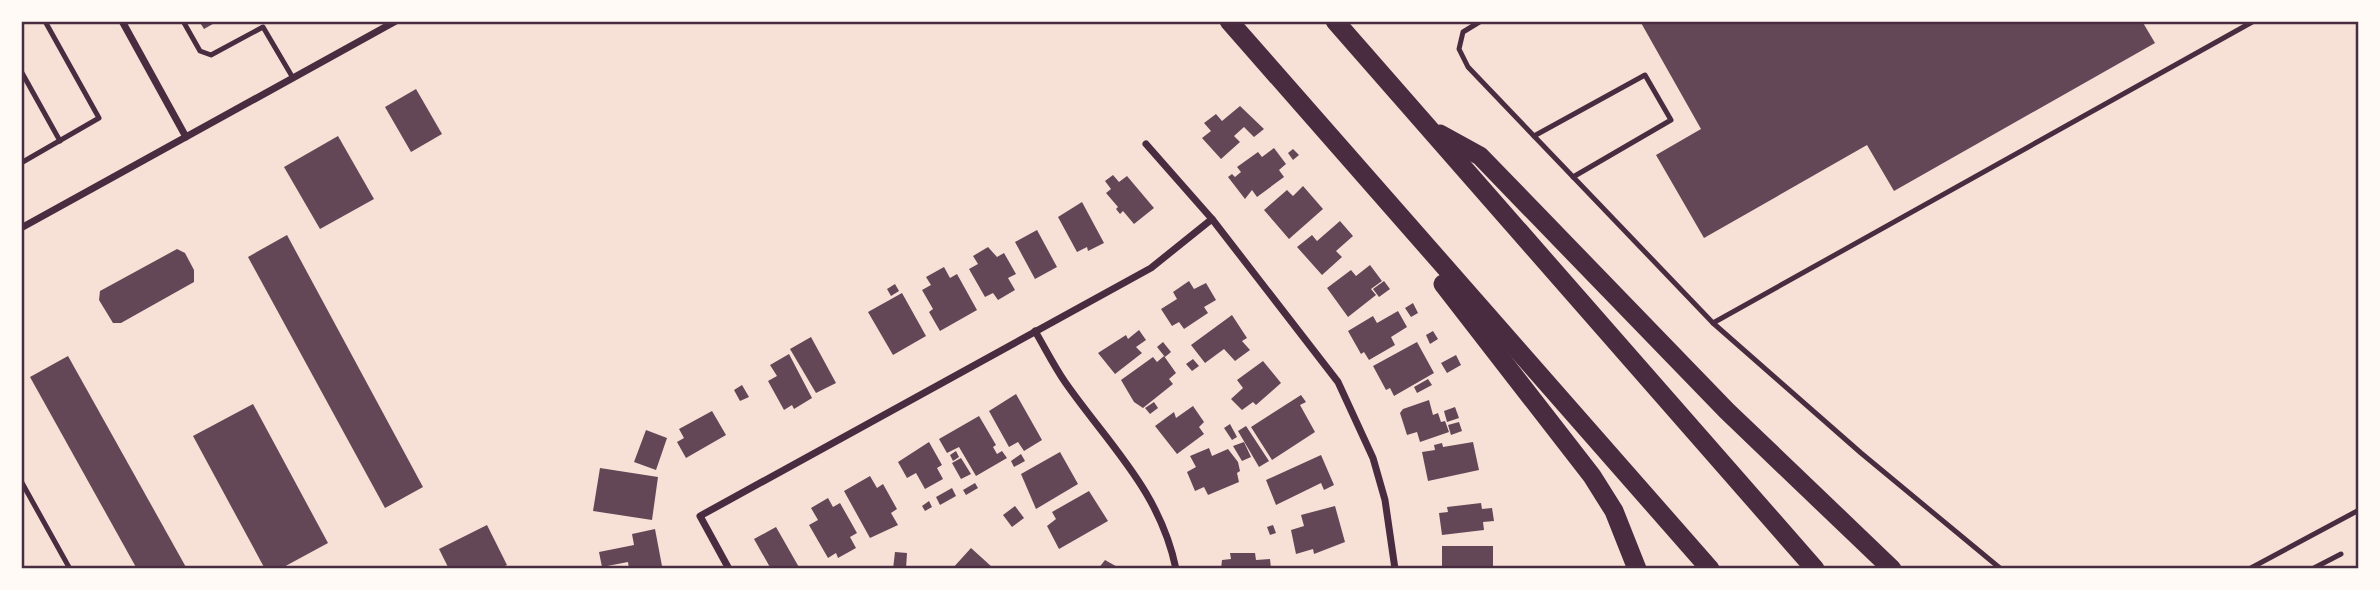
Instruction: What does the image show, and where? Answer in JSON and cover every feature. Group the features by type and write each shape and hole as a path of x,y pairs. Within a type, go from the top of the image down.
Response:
{"highway":[{"path":"1229,21 1710,569"},
{"path":"1335,21 1815,569"},
{"path":"1427,127 1480,156 1727,411 1892,569"},
{"path":"1325,131 1592,475 1614,511 1637,569"}],"street":[{"path":"122,21 186,137"},
{"path":"21,228 396,21"},
{"path":"1146,144 1212,219 1325,361 1357,417 1385,500 1395,569"},
{"path":"729,569 700,516 1166,258 1212,219"},
{"path":"1035,331 1064,381 1146,488 1161,515 1176,569"}],"lane":[{"path":"21,163 99,118 46,23 50,21"},
{"path":"183,21 200,51 211,55 262,24 293,78"},
{"path":"1481,21 1463,32 1459,49 1468,67 1713,323 1861,453 2001,569"},
{"path":"1713,323 2252,21"},
{"path":"21,71 60,141"},
{"path":"1534,136 1645,75 1671,120 1573,177"},
{"path":"21,481 70,569"},
{"path":"2249,569 2359,510"},
{"path":"2312,569 2341,554"}],"building":[{"path":"199,21 218,21 204,29"},
{"path":"1640,21 2142,21 2155,43 1894,191 1867,145 1704,238 1656,155 1701,129"},
{"path":"416,89 442,134 411,152 385,107"},
{"path":"1240,106 1264,129 1254,137 1244,127 1234,136 1240,142 1221,159 1202,138 1211,131 1204,123 1216,114 1222,121"},
{"path":"338,136 374,199 320,229 284,167"},
{"path":"1274,148 1286,164 1279,170 1284,177 1257,197 1252,190 1245,199 1228,177 1232,174 1235,177 1241,172 1237,167 1258,152 1262,157"},
{"path":"1293,149 1299,155 1293,160 1288,153"},
{"path":"1113,175 1119,182 1127,176 1154,208 1134,224 1123,211 1120,214 1116,209 1118,207 1106,193 1111,189 1105,181"},
{"path":"1303,186 1323,209 1289,239 1264,210 1287,190 1293,196"},
{"path":"1082,202 1104,243 1088,251 1087,247 1077,252 1058,217"},
{"path":"1340,221 1353,236 1336,251 1342,257 1322,275 1297,247 1312,235 1317,241"},
{"path":"1037,230 1057,267 1035,279 1015,242"},
{"path":"287,235 423,487 385,508 248,257"},
{"path":"988,247 997,257 1004,253 1016,274 1008,278 1015,290 998,300 993,293 985,297 969,269 978,264 973,256"},
{"path":"177,249 185,253 194,270 194,282 121,323 113,323 99,300 100,291"},
{"path":"1370,265 1382,281 1371,289 1376,295 1348,317 1327,288 1351,270 1356,276"},
{"path":"944,267 950,278 957,274 977,310 940,331 929,312 933,309 922,290 931,285 926,277"},
{"path":"1189,281 1194,289 1206,283 1216,300 1204,307 1208,313 1184,329 1179,322 1172,326 1161,309 1177,299 1173,292"},
{"path":"1384,281 1390,289 1379,297 1373,289"},
{"path":"895,284 899,291 891,296 887,289"},
{"path":"902,293 926,336 893,355 868,312"},
{"path":"1413,303 1418,313 1411,317 1405,308"},
{"path":"1398,311 1407,327 1391,337 1395,345 1369,360 1364,352 1361,354 1348,331 1373,316 1377,323"},
{"path":"1232,315 1247,338 1242,341 1250,350 1235,361 1224,349 1205,363 1191,345"},
{"path":"1139,330 1146,340 1136,347 1142,353 1115,374 1098,353 1126,335 1128,339"},
{"path":"1433,331 1438,339 1430,344 1426,335"},
{"path":"811,337 836,383 816,393 790,349"},
{"path":"1163,342 1171,352 1165,357 1157,347"},
{"path":"1417,342 1434,373 1394,396 1390,388 1386,390 1373,366"},
{"path":"789,354 812,398 794,409 792,405 784,410 768,381 777,376 770,365"},
{"path":"1456,355 1461,365 1447,373 1441,363"},
{"path":"68,356 187,569 137,569 30,377"},
{"path":"1164,356 1176,373 1169,379 1173,384 1143,408 1134,402 1121,380 1153,357 1157,362"},
{"path":"1193,359 1199,366 1192,371 1186,364"},
{"path":"1263,361 1281,383 1256,405 1253,402 1242,410 1231,399 1243,388 1237,380"},
{"path":"1428,379 1432,385 1417,393 1414,387"},
{"path":"742,385 749,397 740,401 734,390"},
{"path":"1016,394 1042,440 1024,451 1018,442 1009,447 989,411"},
{"path":"1301,395 1306,402 1300,405 1315,432 1272,460 1251,427"},
{"path":"1429,400 1433,415 1438,413 1449,432 1420,442 1417,432 1407,435 1400,413 1403,409"},
{"path":"1154,402 1158,408 1150,414 1145,408"},
{"path":"253,404 328,543 280,569 265,569 193,436"},
{"path":"1193,406 1204,422 1199,427 1204,434 1177,454 1155,426 1174,412 1176,418"},
{"path":"1455,407 1459,418 1447,422 1444,411"},
{"path":"712,411 726,435 686,458 677,442 684,438 679,429"},
{"path":"979,416 996,445 993,447 997,454 1002,451 1007,458 976,476 959,447 947,453 939,439"},
{"path":"1459,422 1462,431 1451,435 1448,425"},
{"path":"1230,424 1237,437 1232,440 1224,428"},
{"path":"1246,426 1269,461 1259,467 1238,431"},
{"path":"646,430 667,438 656,470 634,462"},
{"path":"929,442 942,465 937,468 943,479 925,489 916,473 907,478 898,462"},
{"path":"1244,442 1251,457 1242,461 1233,446"},
{"path":"1473,442 1479,470 1428,481 1422,452 1435,450 1434,445 1442,443 1443,447"},
{"path":"1209,448 1212,456 1228,449 1238,462 1240,471 1237,473 1239,482 1208,495 1204,487 1195,491 1187,472 1196,467 1190,456"},
{"path":"956,451 959,457 953,461 950,455"},
{"path":"1060,452 1078,484 1036,509 1021,474"},
{"path":"1021,454 1025,461 1014,467 1011,461"},
{"path":"1321,455 1334,485 1324,490 1321,483 1276,505 1266,480"},
{"path":"961,458 971,474 961,479 952,463"},
{"path":"600,468 658,477 652,520 593,511"},
{"path":"870,476 877,488 883,484 897,509 891,513 898,525 870,538 844,491"},
{"path":"975,483 978,488 966,495 963,490"},
{"path":"952,488 956,496 940,505 936,497"},
{"path":"1089,491 1108,521 1059,549 1047,526 1056,519 1052,512"},
{"path":"828,498 833,507 840,503 857,533 850,537 856,548 838,558 836,553 828,558 809,525 818,520 811,508"},
{"path":"929,501 932,507 925,511 922,506"},
{"path":"1481,503 1482,509 1492,508 1494,521 1483,522 1484,530 1442,535 1439,513 1448,512 1447,507"},
{"path":"1015,506 1024,518 1012,527 1003,515"},
{"path":"1335,506 1345,542 1314,554 1313,549 1296,554 1291,530 1304,526 1301,515"},
{"path":"487,525 507,565 499,569 449,569 439,549"},
{"path":"1273,525 1276,533 1270,535 1267,527"},
{"path":"776,527 800,569 771,569 754,539"},
{"path":"655,529 662,566 629,569 628,562 602,567 599,552 634,545 632,534"},
{"path":"1442,546 1493,546 1493,569 1442,569"},
{"path":"971,548 992,567 952,569"},
{"path":"895,552 907,553 906,569 893,569"},
{"path":"1230,553 1255,553 1256,560 1270,559 1271,569 1221,569 1222,560 1231,559"},
{"path":"1105,560 1121,569 1098,569"}]}
